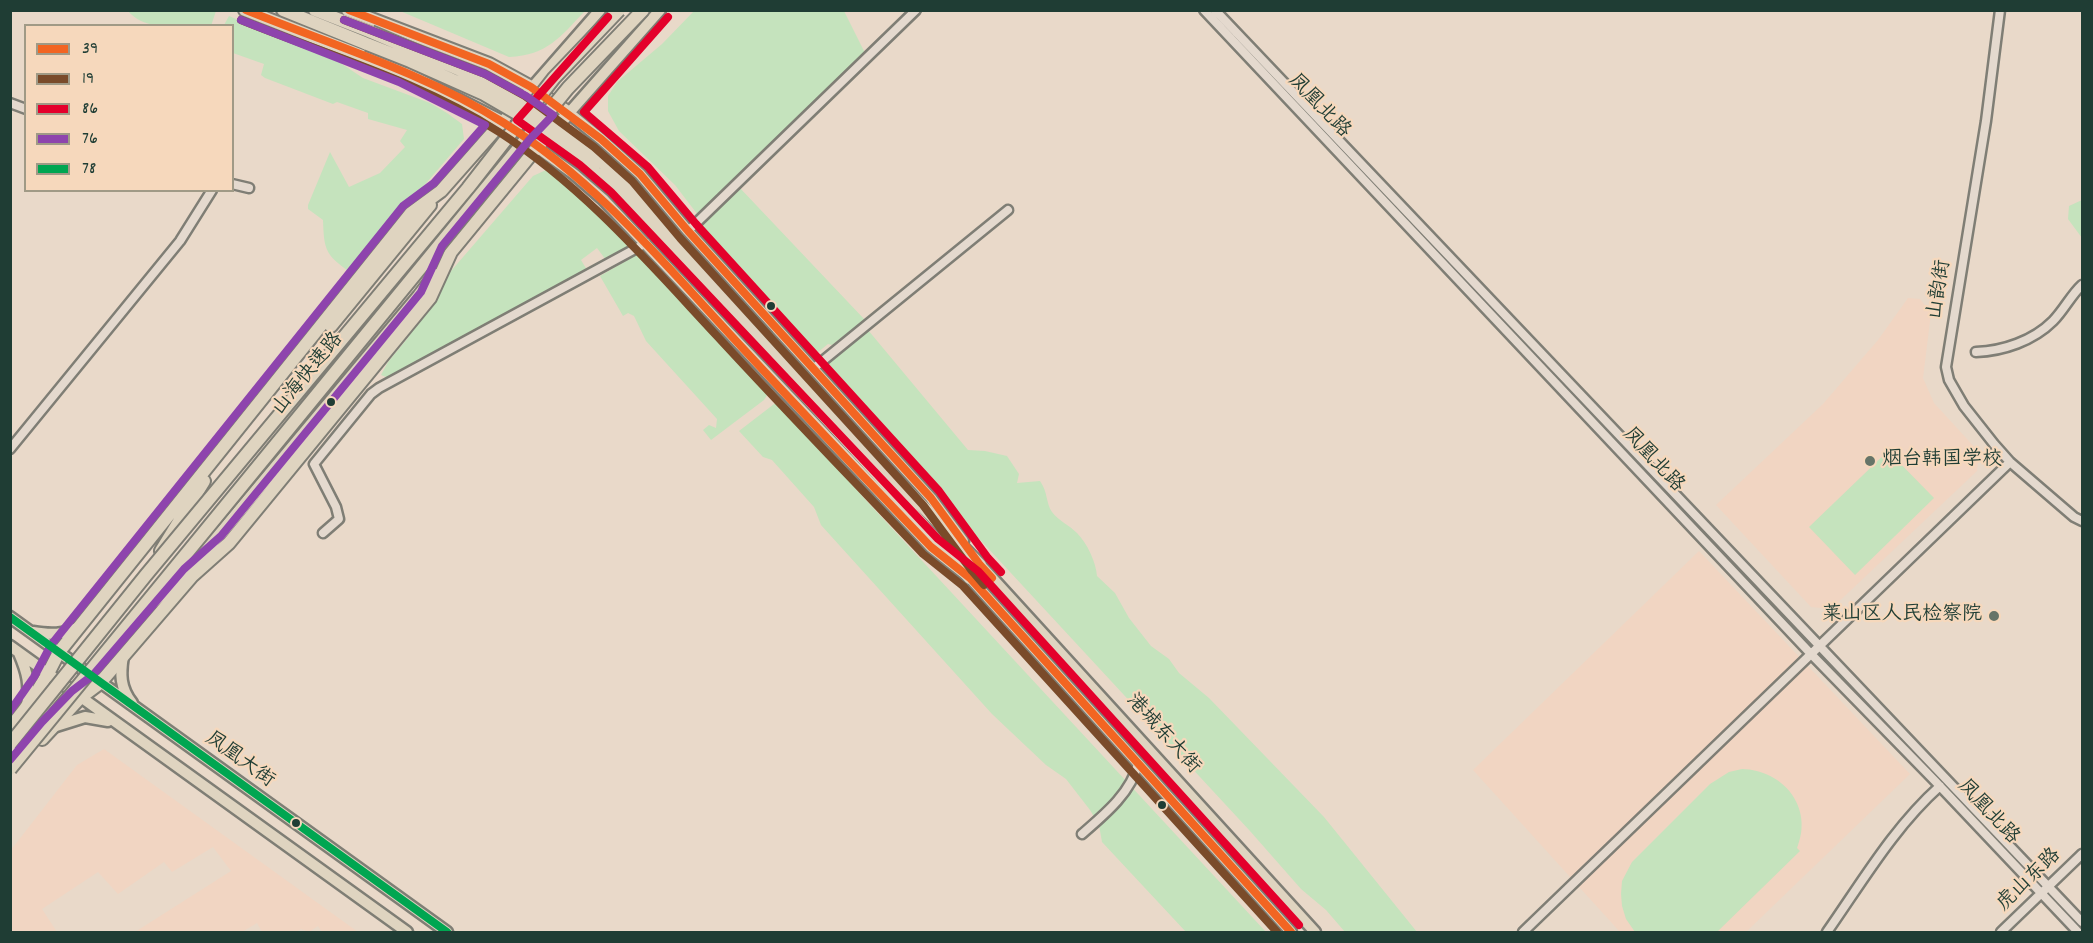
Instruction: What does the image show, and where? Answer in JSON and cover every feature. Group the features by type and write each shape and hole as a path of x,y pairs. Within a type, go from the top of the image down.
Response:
{"highway":[{"name":"港城东大街","path":"245,10 403,72 502,122"},
{"name":"港城东大街","path":"283,10 458,69 511,97 570,136 603,163 763,341 970,578"},
{"name":"港城东大街","path":"315,10 369,38"},
{"name":"港城东大街","path":"348,10 489,64 531,87 569,113"},
{"name":"山海快速路","path":"10,744 468,188 554,78 619,10"},
{"name":"山海快速路","path":"10,769 133,622 568,88 643,10"},
{"path":"133,622 221,533 419,296 451,252 538,146 569,113"},
{"path":"147,575 208,476 441,191 502,122"},
{"path":"10,728 27,708 59,652 411,213 441,191"},
{"path":"10,777 80,698 100,683 192,576 229,543 430,298 451,252"},
{"name":"港城东大街","path":"763,341 980,564"}],"main road":[{"path":"502,122 600,10"},
{"path":"569,113 660,10"},
{"name":"港城东大街","path":"569,113 640,174 688,231 931,498 980,564 1315,933"},
{"name":"港城东大街","path":"502,122 538,146 603,199 646,243 931,547 970,578 1291,933"},
{"name":"凤凰大街","path":"10,617 447,933"},
{"path":"30,631 58,635 81,625"},
{"path":"15,649 27,674 29,686 27,708"},
{"name":"凤凰大街","path":"15,649 407,933"},
{"path":"123,655 121,682 126,696 138,710"},
{"path":"51,729 85,717 100,718 118,724"}],"street":[{"path":"688,231 916,10"},
{"name":"凤凰北路","path":"1204,10 1811,654 1940,786 2078,933"},
{"name":"凤凰北路","path":"1215,10 2082,922"},
{"name":"山韵街","path":"2000,10 1986,120 1946,367 1948,380 1964,406 2010,462 2074,517 2082,521"},
{"path":"234,184 249,188"},
{"path":"10,449 180,241 211,192"},
{"path":"814,368 1008,210"},
{"path":"323,533 339,519 336,507 314,464 371,394 646,243"},
{"path":"1976,352 1998,351 2037,334 2053,321 2082,285"},
{"path":"1523,933 2010,462"},
{"path":"1082,834 1102,817 1134,780 1138,764"},
{"path":"1827,933 1894,836 1928,796 1940,786"},
{"name":"虎山东路","path":"2001,933 2082,854"}],"shaded area":[{"name":"烟台韩国学校","path":"1908,298 1920,299 1931,313 1923,378 1934,403 1979,452 1977,471 1831,609 1811,607 1716,505 1823,404 1878,340"},
{"path":"1699,551 1910,774 1746,932 1620,932 1473,770"},
{"path":"104,749 358,932 322,932 318,926 309,932 301,929 296,932 262,932 257,923 242,932 135,932 231,871 213,847 172,872 164,862 118,894 98,872 42,909 57,932 11,932 11,850 77,765"}],"green space":[{"path":"128,11 216,11 212,24 150,24 136,18"},
{"path":"400,11 585,11 560,36 544,48 534,53 509,57"},
{"path":"694,11 844,11 865,53 698,215 675,185 619,131 608,111 608,96 617,82 662,44"},
{"path":"229,16 339,62 363,78 430,103 462,124 464,139 350,272 331,256 325,245 323,220 308,209 308,205 330,152 349,187 380,173 405,147 400,141 407,130 368,119 368,113 337,102 333,104 265,78 261,75 264,64 234,53 234,24 225,24"},
{"path":"546,170 564,179 631,245 606,260 597,248 581,260 587,270 389,378 381,375 451,271 533,176"},
{"path":"739,187 865,320 812,357 786,322 759,295 746,286 696,229 724,197"},
{"path":"2082,200 2082,238 2068,219 2069,206"},
{"path":"641,252 768,388 769,392 764,400 711,440 703,430 709,425 716,428 717,419 646,341 634,316 628,313 623,316 600,276"},
{"path":"868,330 968,450 1007,456 1019,474 1017,483 1040,481 1052,512 1081,537 1093,559 1097,576 1115,593 1129,618 1151,646 1169,659 1179,673 1209,698 1324,817 1417,932 1345,932 1326,910 1301,889 821,368"},
{"path":"778,401 863,497 1266,932 1186,932 1102,842 1099,825 1066,779 1046,765 992,714 821,525 814,507 772,460 763,457 739,431"},
{"path":"1888,451 1934,498 1855,575 1809,527"},
{"path":"1742,769 1770,776 1791,794 1798,805 1801,819 1801,833 1797,848 1800,851 1717,932 1635,932 1626,919 1621,894 1622,881 1632,862 1710,784 1729,772"}],"transit line":[{"name":"39","path":"246,10 378,61 474,105 535,144 594,192 648,246 931,547 970,578 1291,932"},
{"name":"39","path":"349,10 489,64 531,87 601,139 640,174 688,231 931,498 992,578"},
{"name":"86","path":"608,17 517,120 580,165 611,192 938,539 978,571 1299,925"},
{"name":"86","path":"668,17 584,112 648,167 696,224 939,491 988,558 1001,572"},
{"name":"19","path":"241,20 405,83 469,114 530,154 587,201 641,254 923,554 963,586 1277,932"},
{"name":"76","path":"10,711 34,677 51,645 403,206 434,183 485,125 399,82 241,20"},
{"name":"19","path":"344,20 485,74 525,96 594,147 632,181 680,238 923,505 984,585"},
{"name":"76","path":"10,760 72,691 93,675 184,569 221,536 421,292 442,246 530,139 553,115 526,96 485,74 344,20"},
{"name":"78","path":"10,617 447,932"}],"place":[{"name":"烟台韩国学校","path":"1870,461"},
{"name":"莱山区人民检察院","path":"1994,616"}]}
